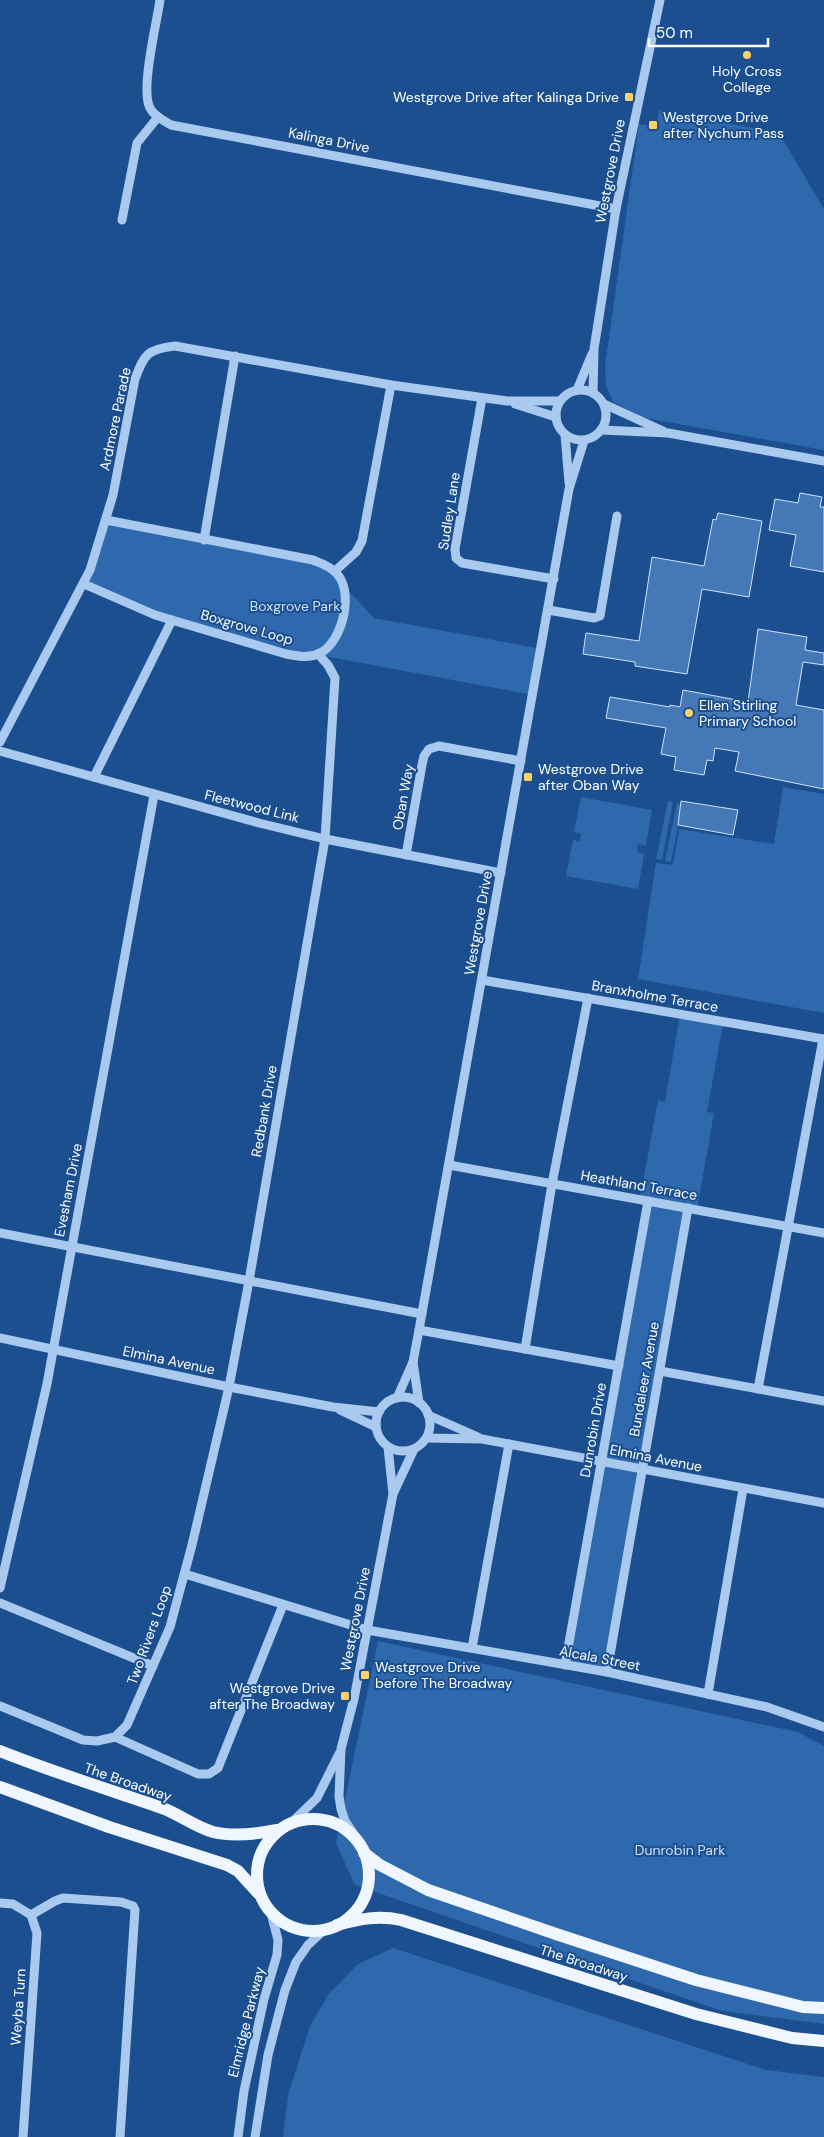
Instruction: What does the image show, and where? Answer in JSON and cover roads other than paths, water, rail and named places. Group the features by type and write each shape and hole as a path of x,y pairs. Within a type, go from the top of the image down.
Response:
{"main road":[{"name":"The Broadway","path":"0,1751 72,1779 164,1809 214,1832 252,1834 278,1830"},
{"path":"0,1787 109,1827 227,1865 238,1871 262,1898 271,1913 286,1926 305,1932 323,1930 338,1925 355,1913 365,1897 369,1879 368,1860 362,1848 347,1830 331,1821 312,1818 290,1823 278,1830 265,1844 258,1861 256,1880 262,1898"},
{"name":"The Broadway","path":"362,1848 380,1865 428,1890 696,1980 803,2007 824,2008"},
{"name":"The Broadway","path":"338,1925 366,1917 384,1916 402,1920 696,2014 792,2038 824,2041"}],"street":[{"path":"122,220 137,143 158,118 149,107 146,90 160,0"},
{"name":"Westgrove Drive","path":"593,393 594,349 616,209 660,0"},
{"name":"Kalinga Drive","path":"158,118 171,124 616,209"},
{"name":"Ardmore Parade","path":"0,742 84,584 113,495 135,379 141,361 155,348 175,346 391,385 482,398 507,401 560,401"},
{"name":"Westgrove Drive","path":"577,390 594,349"},
{"path":"204,540 236,356"},
{"path":"335,571 356,552 362,541 391,385"},
{"path":"556,418 560,401 564,396 577,390 593,393 604,404 668,433"},
{"name":"Sudley Lane","path":"482,398 455,549 456,558 462,563 554,579"},
{"name":"Ardmore Parade","path":"507,401 556,418"},
{"path":"565,435 584,441 601,430 606,418 604,404"},
{"name":"Westgrove Drive","path":"556,418 560,430 565,435 570,489"},
{"path":"601,430 668,433 824,461"},
{"name":"Westgrove Drive","path":"397,1398 412,1362 419,1330 570,489 584,441"},
{"path":"548,610 594,618 600,616 617,516"},
{"path":"106,520 314,560 335,571 343,584 345,603 339,635 325,650 318,654"},
{"name":"Boxgrove Loop","path":"84,584 130,605 172,620 286,654 306,657 318,654"},
{"path":"94,777 172,620"},
{"name":"Redbank Drive","path":"229,1387 325,839 335,678 328,665 318,654"},
{"name":"Oban Way","path":"406,855 422,765 424,756 429,749 439,746 521,761"},
{"name":"Fleetwood Link","path":"0,751 154,795 325,839 501,873"},
{"name":"Evesham Drive","path":"0,1588 28,1470 53,1350 154,795"},
{"name":"Branxholme Terrace","path":"482,980 824,1039"},
{"path":"525,1350 552,1184 588,998"},
{"path":"758,1389 824,1039"},
{"name":"Heathland Terrace","path":"449,1165 824,1233"},
{"name":"Dunrobin Drive","path":"565,1665 648,1201"},
{"name":"Bundaleer Avenue","path":"607,1672 688,1208"},
{"path":"0,1233 422,1314"},
{"path":"419,1330 619,1366"},
{"name":"Elmina Avenue","path":"0,1338 229,1387 332,1407 379,1412"},
{"name":"Westgrove Drive","path":"412,1362 419,1403"},
{"path":"660,1371 824,1401"},
{"name":"Two Rivers Loop","path":"114,1737 127,1725 170,1627 185,1574 229,1387"},
{"path":"405,1397 419,1403 428,1415 430,1430 427,1438 414,1449 397,1451 388,1447 378,1435 376,1427 379,1412 383,1405 397,1398 405,1397"},
{"name":"Elmina Avenue","path":"332,1407 376,1427"},
{"name":"Elmina Avenue","path":"428,1415 482,1439"},
{"name":"Elmina Avenue","path":"427,1438 482,1439 824,1503"},
{"path":"472,1648 509,1444"},
{"name":"Westgrove Drive","path":"388,1447 393,1494"},
{"name":"Westgrove Drive","path":"290,1823 317,1798 341,1749 354,1699 393,1494 414,1449"},
{"path":"708,1694 744,1488"},
{"name":"Alcala Street","path":"185,1574 367,1630 607,1672 767,1708 823,1724"},
{"path":"0,1603 154,1666"},
{"path":"0,1706 83,1740 97,1741 114,1737 198,1774 209,1774 218,1768 283,1605"},
{"name":"Westgrove Drive","path":"341,1749 339,1796 341,1809 345,1821 362,1848"},
{"path":"0,1903 12,1904 31,1914 63,1898 127,1903 133,1906 135,1910 120,2137"},
{"name":"Elmridge Parkway","path":"238,2137 246,2082 264,2000 277,1955 278,1940 271,1913"},
{"name":"Weyba Turn","path":"23,2137 37,1933 31,1914"},
{"path":"255,2137 268,2055 285,1990 296,1962 308,1945 323,1930"}],"place":[{"name":"Holy Cross College","path":"747,55"},
{"name":"Westgrove Drive after Kalinga Drive","path":"629,97"},
{"name":"Westgrove Drive after Nychum Pass","path":"653,125"},
{"name":"Ellen Stirling Primary School","path":"689,713"},
{"name":"Westgrove Drive after Oban Way","path":"528,777"},
{"name":"Westgrove Drive before The Broadway","path":"365,1675"},
{"name":"Westgrove Drive after The Broadway","path":"345,1696"}],"park label":[{"name":"Boxgrove Park","path":"295,606"},
{"name":"Dunrobin Park","path":"680,1850"}]}
